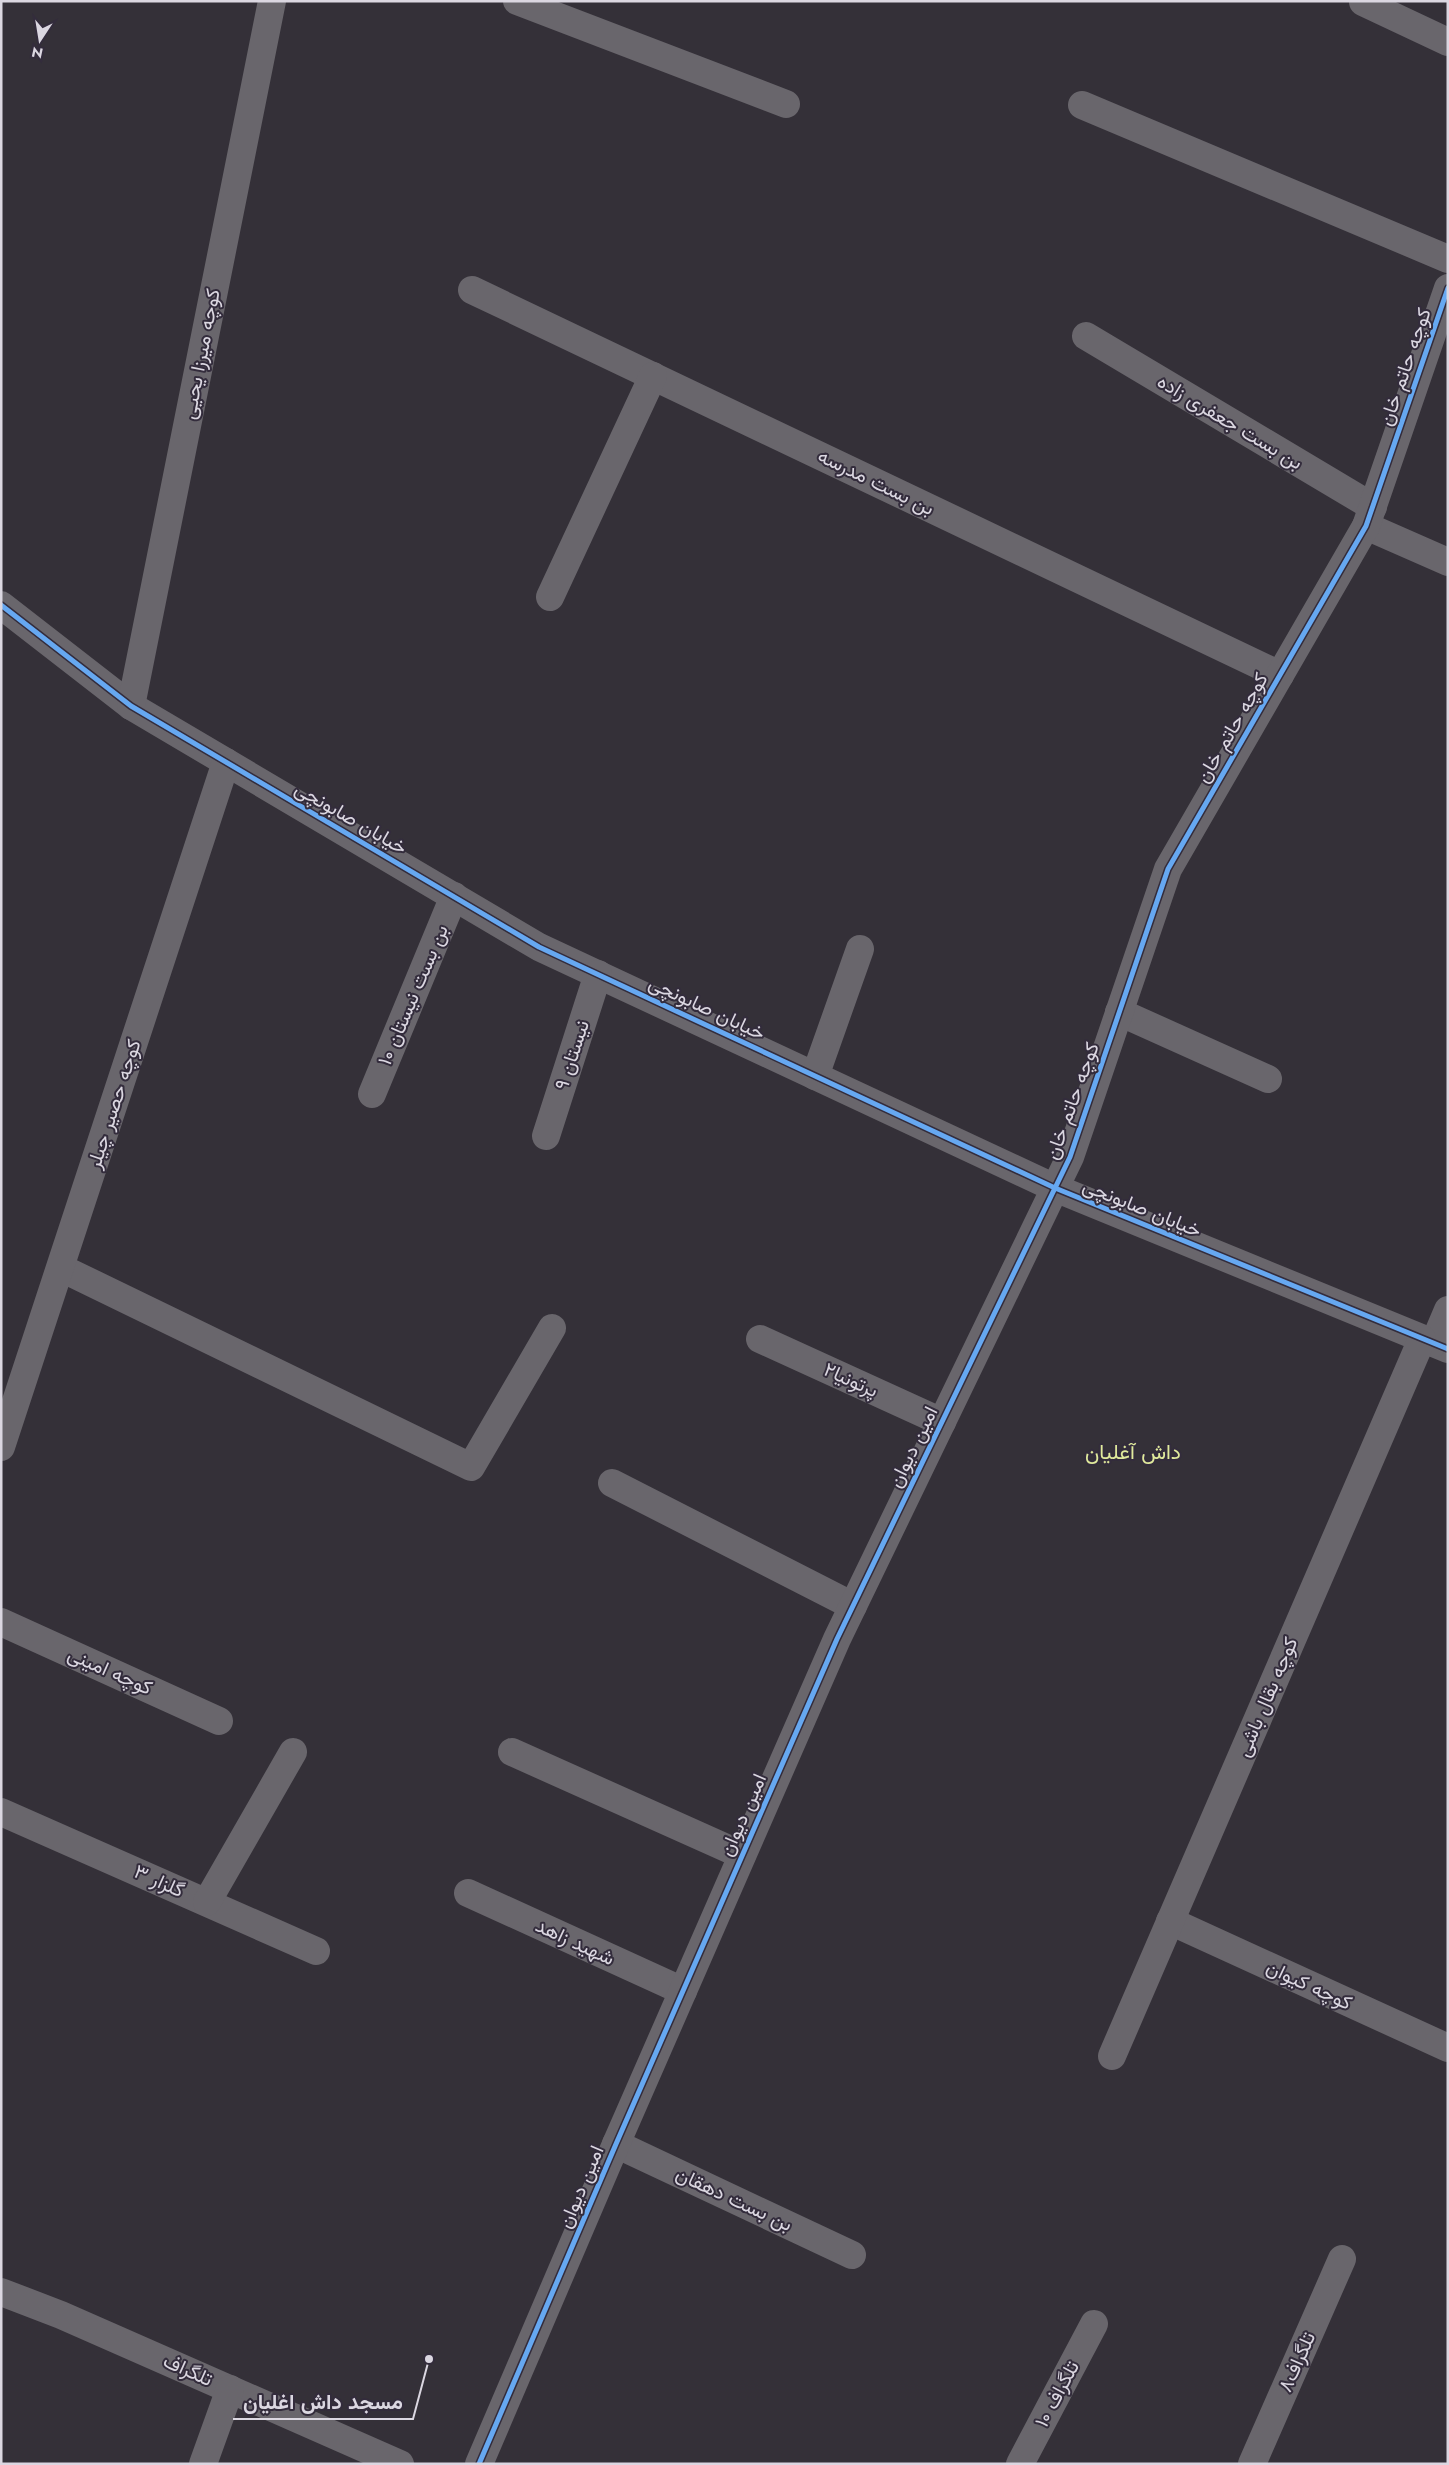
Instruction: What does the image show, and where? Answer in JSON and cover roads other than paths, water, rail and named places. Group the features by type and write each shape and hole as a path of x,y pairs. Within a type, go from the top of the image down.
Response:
{"street":[{"name":"کوچه میرزا یحیی","path":"131,706 272,1"},
{"path":"517,1 786,104"},
{"path":"1363,2 1448,42"},
{"path":"1082,105 1448,259"},
{"name":"کوچه حاتم خان","path":"1055,1188 1070,1157 1168,869 1370,517 1448,288"},
{"name":"بن بست مدرسه","path":"472,290 1280,675"},
{"name":"بن بست جعفری زاده","path":"1086,336 1370,517 1448,562"},
{"path":"550,597 653,376"},
{"name":"خیابان صابونچی","path":"1,604 131,706 539,946 1055,1188 1435,1344"},
{"name":"کوچه حصیر چیلر","path":"1,1447 226,762"},
{"name":"بن بست نیستان ۱۰","path":"372,1094 454,896"},
{"path":"815,1076 860,949"},
{"name":"نیستان ۹","path":"546,1136 598,974"},
{"path":"1119,1012 1268,1079"},
{"name":"امین دیوان","path":"479,2464 682,1991 853,1606 1055,1188"},
{"path":"61,1268 471,1466 552,1328"},
{"name":"کوچه بقال باشی","path":"1112,2056 1170,1921 1435,1344 1448,1310"},
{"name":"پرتونیا۲","path":"760,1339 942,1422"},
{"path":"612,1483 853,1606"},
{"name":"کوچه امینی","path":"1,1622 219,1721"},
{"path":"207,1902 293,1752"},
{"path":"512,1752 742,1855"},
{"name":"گلزار ۳","path":"1,1812 316,1951"},
{"name":"شهید زاهد","path":"468,1893 682,1991"},
{"name":"کوچه کیوان","path":"1170,1921 1448,2048"},
{"name":"بن بست دهقان","path":"616,2144 852,2255"},
{"name":"تلگراف۸","path":"1252,2464 1342,2260"},
{"name":"تلگراف","path":"1,2292 61,2315 400,2464"},
{"name":"تلگراف ۱۰","path":"1020,2464 1094,2324"},
{"path":"203,2464 230,2389"}],"place":[{"name":"مسجد داش اغلیان","path":"429,2359"}],"district":[{"name":"داش آغلیان","path":"1133,1452"}]}
